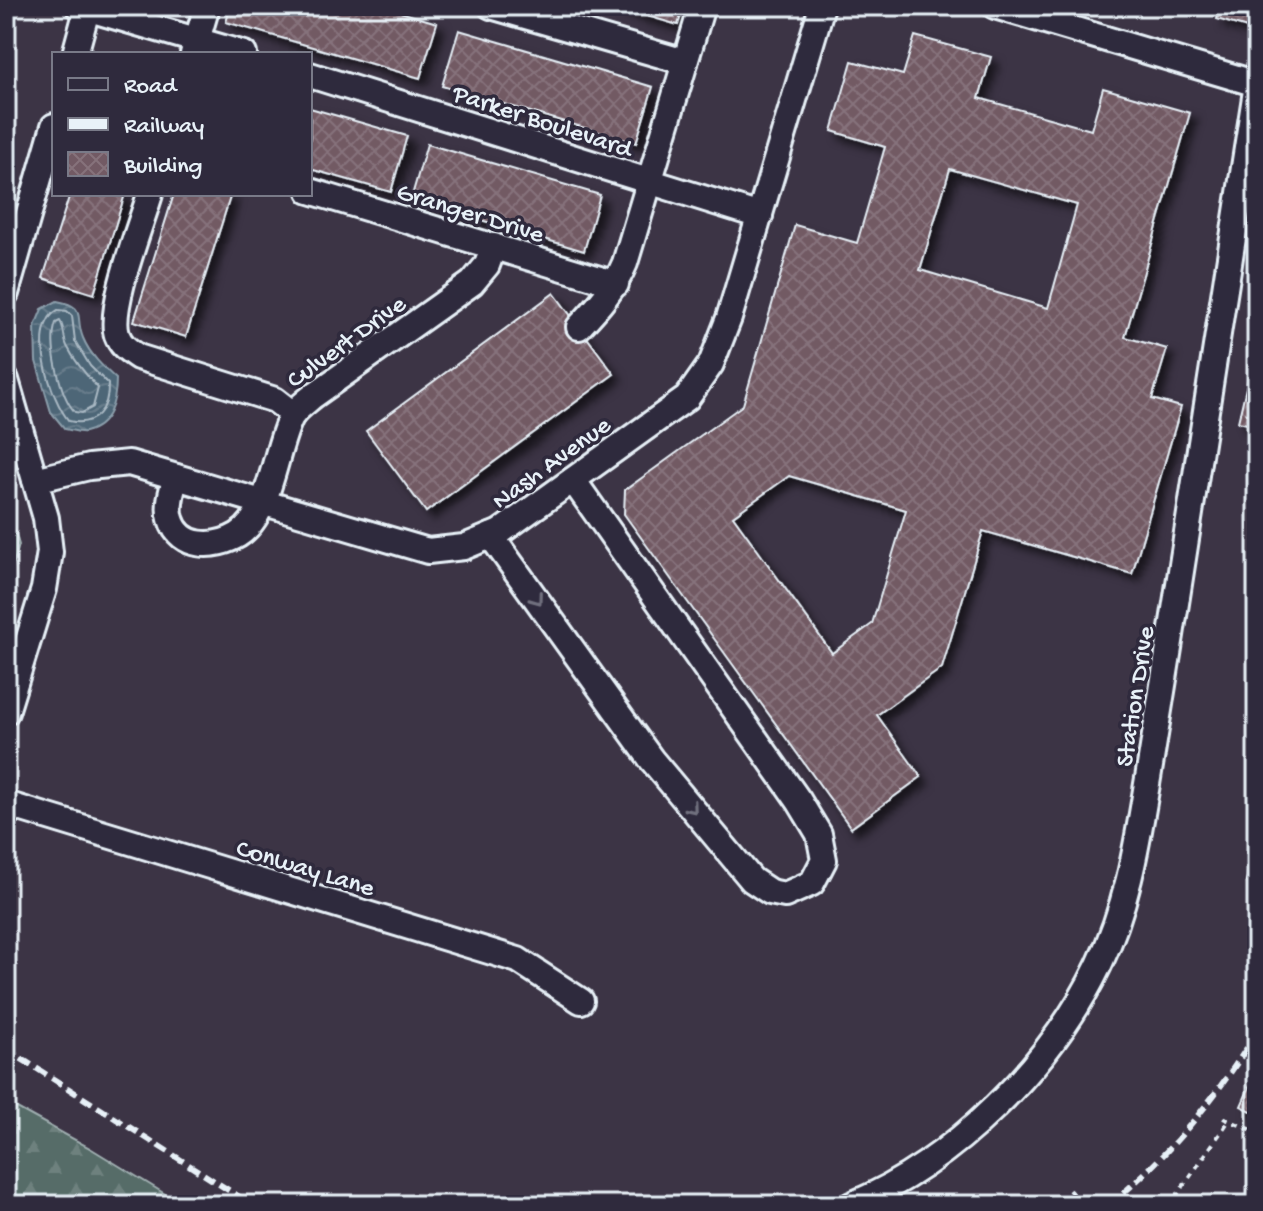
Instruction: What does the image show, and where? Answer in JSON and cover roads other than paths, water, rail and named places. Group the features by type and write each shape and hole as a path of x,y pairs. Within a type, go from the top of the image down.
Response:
{"street":[{"path":"195,47 207,6"},
{"path":"491,6 547,14 685,62"},
{"path":"579,327 605,301 616,284 702,6"},
{"name":"Nash Avenue","path":"35,480 89,467 129,463 428,551 464,547 491,536 687,398 711,364 729,318 822,6"},
{"path":"995,6 1063,16 1257,84"},
{"path":"75,52 85,7 195,47 230,52"},
{"name":"Parker Boulevard","path":"312,76 760,216"},
{"name":"Station Drive","path":"851,1205 901,1179 944,1149 971,1129 1015,1085 1048,1048 1084,994 1121,913 1134,862 1149,774 1257,84"},
{"path":"6,293 52,133"},
{"name":"Granger Drive","path":"312,192 616,284"},
{"path":"149,196 115,308 116,333 123,347 138,357 275,400 293,414"},
{"name":"Culvert Drive","path":"264,503 293,414 313,396 472,283 487,265 494,246"},
{"path":"6,380 46,518 50,552 44,589 6,712"},
{"path":"176,477 170,498 171,520 181,536 197,545 220,544 242,533 264,503"},
{"path":"491,536 651,759 752,880 770,892 785,895 812,883 824,860 819,834 799,801 573,480"},
{"name":"Conway Lane","path":"6,804 518,960 581,1001"}],"water":[{"path":"57,301 73,306 86,344 116,379 110,412 94,429 85,432 65,429 51,412 36,361 35,326 42,309"}],"railway":[{"path":"1109,1205 1152,1167 1190,1125 1257,1032"},
{"path":"6,1049 252,1205"}]}
